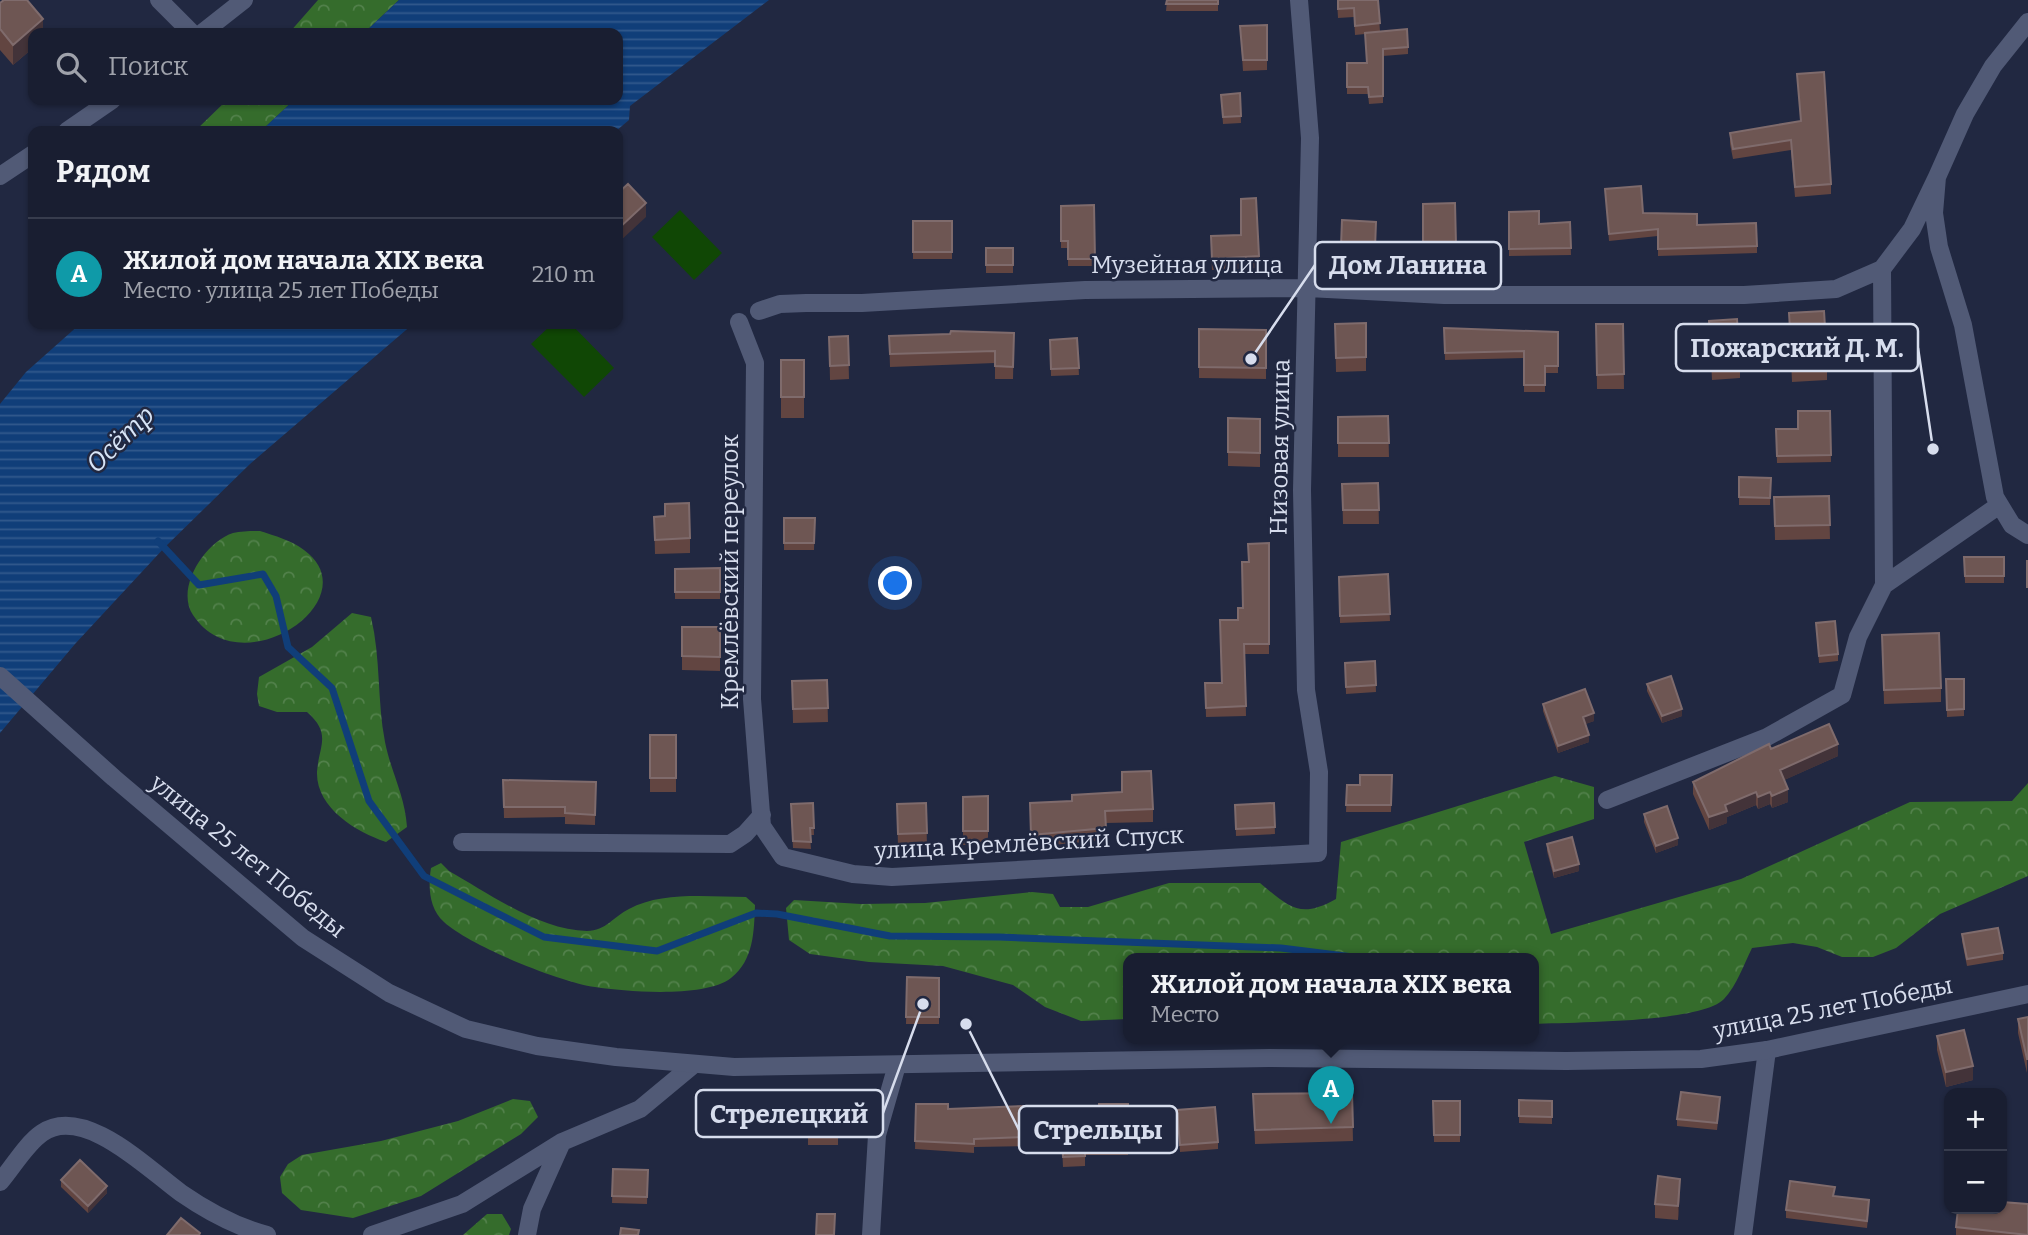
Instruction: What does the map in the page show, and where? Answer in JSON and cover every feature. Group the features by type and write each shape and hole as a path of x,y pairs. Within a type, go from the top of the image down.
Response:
{"street":[{"path":"159,0 187,28"},
{"path":"208,28 244,0"},
{"name":"Низовая улица","path":"1299,0 1310,138 1301,490 1306,690 1319,772 1318,853"},
{"name":"Музейная улица","path":"759,311 780,304 862,303 1084,290 1308,288 1444,295 1744,295 1836,289 1882,269 1912,229 1965,114 1986,78 2028,22"},
{"path":"74,126 105,105"},
{"path":"0,176 28,156"},
{"path":"1937,177 1934,213 1939,247 1963,325 1998,506 2012,525 2028,535"},
{"path":"1606,800 1767,737 1842,695 1858,637 1884,585 1882,269"},
{"name":"Кремлёвский переулок","path":"739,322 755,363 752,699 762,820"},
{"path":"1884,585 1998,506"},
{"name":"улица 25 лет Победы","path":"0,676 303,938 388,993 466,1029 537,1046 693,1065 897,1065 1256,1058 1579,1061 1701,1059 1767,1050 2028,994"},
{"path":"462,842 730,844 762,820"},
{"name":"улица Кремлёвский Спуск","path":"762,820 783,857 853,874 892,877 1318,853"},
{"path":"1743,1235 1767,1050"},
{"path":"372,1235 462,1204 562,1142 640,1109 693,1065"},
{"path":"871,1235 877,1135 897,1065"},
{"path":"0,1182 42,1132 68,1125 89,1129 128,1152 183,1194 244,1229 267,1235"},
{"path":"527,1235 532,1209 562,1142"}],"green space":[{"path":"318,0 399,0 369,28 293,28"},
{"path":"222,105 289,105 266,126 200,126"},
{"path":"680,210 722,253 694,280 652,237"},
{"path":"547,329 576,329 614,368 584,397 531,344"},
{"path":"260,531 304,550 320,570 322,591 311,611 292,628 267,639 240,643 214,635 193,615 188,604 190,580 203,556 223,538 236,532"},
{"path":"352,613 371,617 385,742 406,816 407,827 386,842 351,825 330,807 323,797 317,772 322,734 315,720 307,712 277,712 259,706 257,694 259,677 312,647"},
{"path":"1555,776 1594,787 1594,819 1524,842 1551,934 1741,879 1910,802 2012,801 2028,783 2028,876 1940,914 1896,948 1873,957 1842,957 1817,947 1793,943 1752,948 1724,999 1711,1007 1664,1017 1539,1024 1539,953 1123,953 1123,1019 1081,1021 1045,1007 1013,985 943,966 869,962 810,954 789,940 786,908 794,900 861,904 925,903 1032,892 1053,894 1060,907 1088,907 1169,883 1260,883 1279,899 1296,908 1313,908 1336,899 1341,842"},
{"path":"441,863 449,871 515,909 533,918 569,929 599,929 642,903 671,897 746,897 755,905 751,944 739,971 719,984 703,989 646,992 580,984 539,971 494,952 444,922 435,910 430,890 431,868"},
{"path":"513,1099 530,1101 538,1117 521,1134 421,1196 353,1218 301,1210 282,1193 280,1177 288,1164 302,1155 381,1141 458,1121"},
{"path":"487,1214 502,1214 511,1229 509,1235 463,1235"}],"water":[{"path":"399,0 769,0 630,106 629,120 622,126 266,126 289,105 623,105 623,28 369,28"},
{"name":"Осётр","path":"74,329 407,329 250,464 165,547 75,644 0,733 0,404 26,372"}],"building":[{"path":"4,0 27,0 43,19 33,28 28,28 28,32 13,45 0,29 0,3"},
{"path":"1167,0 1218,0 1218,4 1166,4"},
{"path":"1338,0 1378,0 1380,23 1355,26 1354,8 1338,9"},
{"path":"1267,25 1267,60 1243,60 1240,26"},
{"path":"1407,29 1408,47 1383,49 1383,96 1369,97 1368,87 1347,87 1347,63 1367,63 1365,33"},
{"path":"1824,72 1831,184 1795,187 1791,140 1733,149 1730,133 1801,121 1797,74"},
{"path":"1240,93 1241,116 1223,117 1221,95"},
{"path":"628,184 646,203 623,224 623,188"},
{"path":"1641,186 1643,213 1697,214 1697,225 1756,223 1757,246 1658,249 1658,229 1609,234 1605,189"},
{"path":"1256,198 1259,256 1212,259 1211,236 1241,235 1241,199"},
{"path":"1455,203 1456,245 1423,246 1423,204"},
{"path":"1094,205 1095,259 1068,259 1068,241 1061,241 1061,206"},
{"path":"1539,211 1539,224 1570,222 1571,248 1509,249 1509,212"},
{"path":"1342,220 1376,222 1375,248 1341,246"},
{"path":"913,221 952,221 952,252 913,252"},
{"path":"986,248 1013,248 1013,265 986,265"},
{"path":"1824,311 1827,359 1792,362 1789,313"},
{"path":"1737,319 1740,364 1712,366 1709,321"},
{"path":"1366,323 1366,357 1336,358 1335,324"},
{"path":"1596,324 1623,324 1624,374 1597,375"},
{"path":"1444,328 1558,332 1558,366 1545,366 1545,385 1524,385 1524,351 1445,353"},
{"path":"1199,329 1266,330 1266,368 1199,367"},
{"path":"951,331 1014,333 1013,367 995,366 995,351 890,354 889,336 950,334"},
{"path":"848,336 849,365 830,366 829,337"},
{"path":"1077,338 1079,368 1051,369 1050,340"},
{"path":"781,360 804,360 804,397 781,397"},
{"path":"1798,411 1830,411 1831,455 1777,456 1776,429 1798,429"},
{"path":"1388,416 1389,443 1338,443 1338,417"},
{"path":"1228,418 1260,419 1260,453 1228,452"},
{"path":"1739,477 1771,478 1770,498 1739,497"},
{"path":"1378,483 1379,510 1343,510 1342,484"},
{"path":"1829,496 1830,525 1775,526 1774,497"},
{"path":"689,503 690,538 655,540 654,517 665,516 665,504"},
{"path":"784,518 815,518 814,543 784,543"},
{"path":"1269,543 1269,644 1244,644 1246,706 1206,708 1205,683 1222,683 1220,620 1238,620 1238,608 1243,608 1242,562 1249,562 1248,544"},
{"path":"1964,557 2004,557 2004,576 1965,576"},
{"path":"720,568 720,592 675,592 675,569"},
{"path":"1388,574 1390,614 1340,616 1339,577"},
{"path":"1835,621 1838,654 1819,656 1816,623"},
{"path":"682,627 720,627 720,657 682,656"},
{"path":"1939,633 1941,688 1884,690 1882,635"},
{"path":"1375,661 1376,685 1346,687 1345,663"},
{"path":"1671,676 1682,709 1662,716 1647,684"},
{"path":"1946,679 1964,679 1964,709 1947,710"},
{"path":"827,680 828,708 793,709 792,681"},
{"path":"1585,689 1594,713 1583,717 1589,735 1558,746 1543,704"},
{"path":"1829,724 1838,744 1780,770 1788,789 1772,796 1770,792 1758,797 1756,792 1725,805 1727,811 1709,817 1693,782 1769,744 1771,749"},
{"path":"650,735 676,735 676,778 650,778"},
{"path":"1151,771 1153,809 1105,811 1106,828 1031,835 1030,803 1072,801 1072,795 1122,792 1122,772"},
{"path":"1360,775 1392,775 1391,805 1346,805 1347,785 1360,785"},
{"path":"503,780 596,782 595,815 565,813 565,807 504,807"},
{"path":"988,796 988,831 963,831 963,797"},
{"path":"813,803 814,828 810,828 811,842 793,841 791,804"},
{"path":"926,803 927,833 898,834 897,804"},
{"path":"1274,803 1275,827 1236,829 1235,805"},
{"path":"1667,806 1678,838 1656,846 1644,814"},
{"path":"1572,837 1579,864 1554,871 1547,844"},
{"path":"1998,928 2003,953 1967,959 1962,934"},
{"path":"907,977 939,978 939,1017 906,1017"},
{"path":"2028,1017 2028,1059 2027,1059 2018,1019"},
{"path":"1964,1030 1973,1066 1946,1072 1937,1036"},
{"path":"1681,1092 1720,1097 1717,1123 1677,1119"},
{"path":"1352,1093 1353,1127 1255,1130 1253,1094"},
{"path":"1519,1100 1552,1101 1552,1117 1519,1116"},
{"path":"1433,1101 1460,1101 1460,1135 1434,1135"},
{"path":"808,1103 838,1103 838,1131 808,1131"},
{"path":"916,1104 948,1104 948,1109 1024,1106 1025,1137 974,1139 974,1144 915,1141"},
{"path":"1099,1104 1128,1104 1128,1144 1085,1144 1085,1156 1063,1157 1061,1116 1099,1114"},
{"path":"1215,1107 1218,1142 1180,1145 1177,1110"},
{"path":"80,1160 107,1186 88,1206 61,1180"},
{"path":"613,1169 648,1170 647,1197 612,1196"},
{"path":"1658,1176 1680,1179 1678,1206 1655,1204"},
{"path":"1790,1181 1835,1187 1833,1196 1869,1200 1867,1221 1786,1210"},
{"path":"2007,1202 2028,1204 2028,1235 1956,1227 1957,1214 2007,1214"},
{"path":"817,1214 835,1214 834,1235 816,1235"},
{"path":"181,1218 200,1233 199,1235 167,1235"},
{"path":"621,1228 639,1230 638,1235 620,1235"}],"waterway":[{"path":"158,541 199,585 263,574 276,596 288,647 332,688 369,801 424,876 544,937 657,951 756,913 777,914 890,936 999,937 1281,948 1321,953"}],"place":[{"name":"Дом Ланина","path":"1251,359"},
{"name":"Пожарский Д. М.","path":"1933,449"},
{"name":"Стрелецкий","path":"923,1004"},
{"name":"Стрельцы","path":"966,1024"},
{"name":"Жилой дом начала XIX века","path":"1331,1124"}]}
